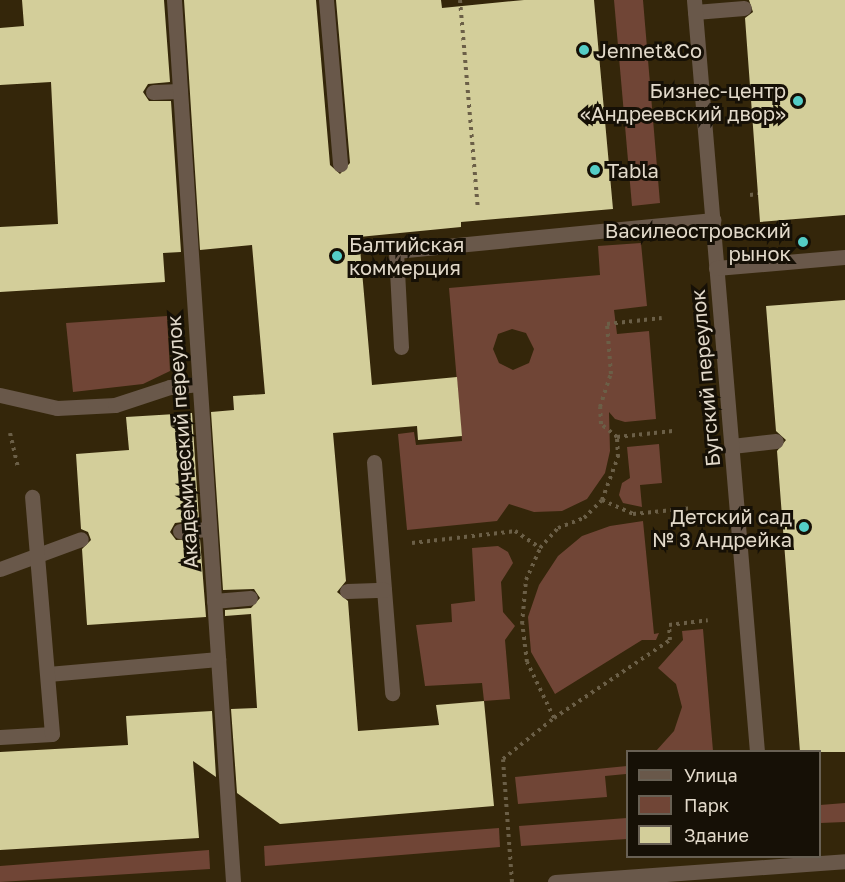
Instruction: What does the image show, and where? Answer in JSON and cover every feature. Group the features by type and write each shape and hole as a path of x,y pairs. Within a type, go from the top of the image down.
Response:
{"street":[{"name":"Академический переулок","path":"174,0 233,882"},
{"path":"326,0 340,164"},
{"path":"695,6 744,8"},
{"name":"Бугский переулок","path":"695,6 757,750"},
{"path":"153,92 180,91"},
{"path":"401,347 396,250 713,220"},
{"path":"716,268 845,257"},
{"path":"2,396 57,408 115,405 170,387 198,384"},
{"path":"732,446 777,441"},
{"path":"374,462 392,693"},
{"path":"0,737 52,734 32,497"},
{"path":"180,531 209,529"},
{"path":"0,569 81,539"},
{"path":"347,591 384,590"},
{"path":"214,601 250,598"},
{"path":"48,674 218,659"},
{"path":"555,882 766,862 845,861"}],"path":[{"path":"460,0 481,242"},
{"path":"750,195 758,194"},
{"path":"554,718 527,662 522,624 526,580 540,548 558,528 584,518 602,500 618,457 617,437 602,424 600,406 611,374 607,324 662,318"},
{"path":"2,396 13,459 32,497"},
{"path":"617,437 673,431"},
{"path":"602,500 633,514 693,508"},
{"path":"380,547 515,531 540,548"},
{"path":"512,882 503,759 554,718 670,640 669,625 708,620"}],"green space":[{"path":"614,0 643,0 660,203 632,206"},
{"path":"641,243 647,306 614,310 617,334 649,331 656,419 625,422 615,419 609,412 610,451 605,473 587,499 562,511 534,512 509,504 497,521 407,530 398,434 414,432 416,445 462,441 449,288 600,275 598,246","holes":["512,329 526,333 534,349 529,363 513,370 499,363 493,349 498,334"]},
{"path":"167,316 170,371 143,384 73,392 66,323"},
{"path":"659,444 662,483 640,485 642,507 623,503 619,495 622,483 630,478 627,447"},
{"path":"643,521 654,634 659,633 656,640 642,640 555,694 531,652 528,617 539,585 558,556 582,536 610,526"},
{"path":"498,546 508,552 513,563 501,582 503,612 515,626 505,640 510,699 484,701 482,683 425,686 416,625 452,622 451,604 475,601 472,548"},
{"path":"703,629 713,750 657,750 674,731 682,707 676,684 658,668 683,640 682,631"},
{"path":"626,766 626,774 605,776 607,797 518,804 515,777"},
{"path":"845,803 845,822 821,823 821,805"},
{"path":"626,818 626,839 521,846 519,826"},
{"path":"499,828 500,847 265,866 264,846"},
{"path":"209,850 210,869 0,882 0,866"}],"building":[{"path":"22,0 164,0 170,82 148,84 143,92 149,101 171,101 181,252 163,253 165,282 0,292 0,227 58,224 51,82 0,85 0,28 24,26"},
{"path":"184,0 316,0 330,165 340,174 350,163 336,0 441,0 442,8 524,0 594,0 613,209 461,222 461,227 359,237 372,385 457,377 462,436 418,440 417,426 333,433 346,581 337,592 348,601 358,731 439,725 436,705 484,701 494,806 280,824 237,793 231,709 257,708 251,614 225,616 225,610 251,608 260,598 254,589 223,590 211,412 234,410 233,396 265,394 252,245 200,250"},
{"name":"Бизнес-центр «Андреевский двор»","path":"749,0 845,0 845,215 760,222 745,18 753,12"},
{"path":"845,300 845,752 800,750 777,451 786,440 776,431 766,306"},
{"path":"192,413 199,520 175,523 170,532 176,540 200,539 206,617 87,625 82,549 91,540 88,532 81,529 76,454 129,450 126,417"},
{"path":"212,711 216,777 193,761 199,838 0,850 0,752 128,745 126,716"}],"place":[{"name":"Jennet&Co","path":"584,50"},
{"name":"Бизнес-центр «Андреевский двор»","path":"798,101"},
{"name":"Tabla","path":"595,170"},
{"name":"Василеостровский рынок","path":"803,242"},
{"name":"Балтийская коммерция","path":"337,256"},
{"name":"Детский сад № 3 Андрейка","path":"804,527"}]}
